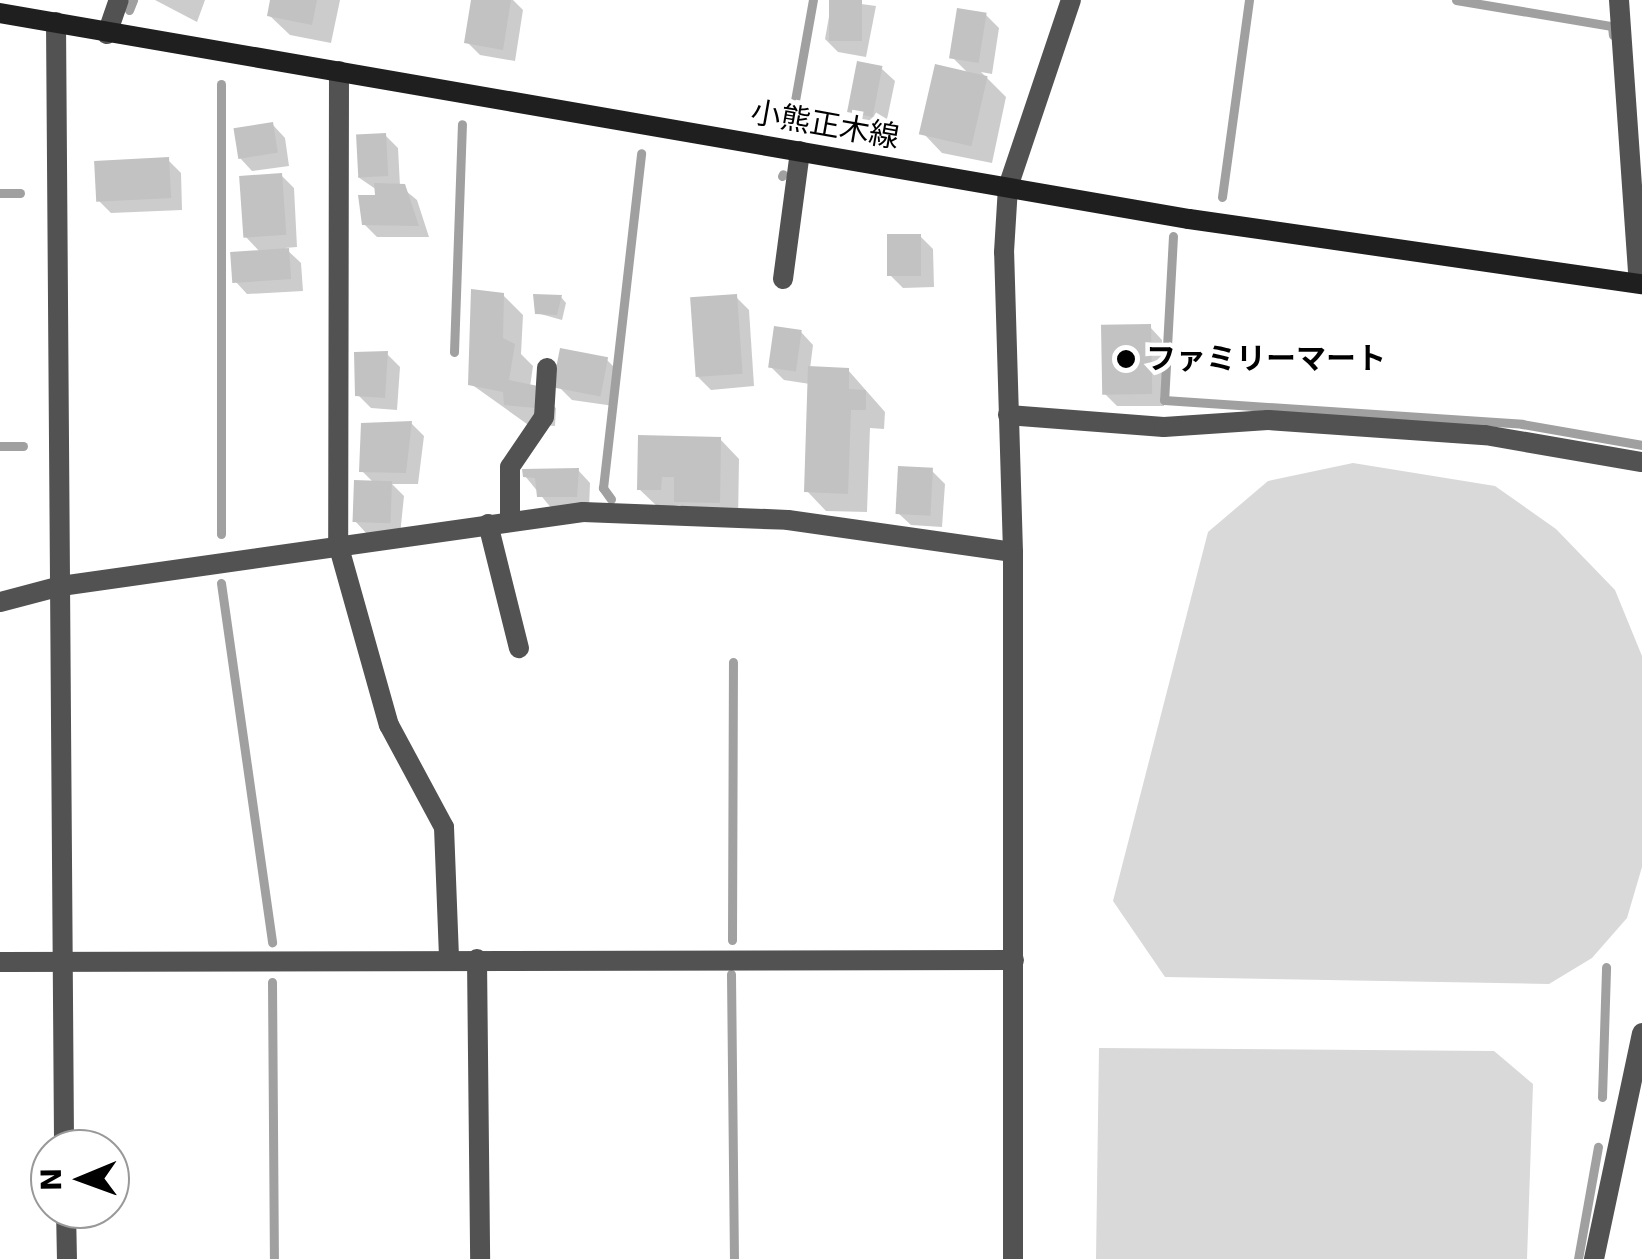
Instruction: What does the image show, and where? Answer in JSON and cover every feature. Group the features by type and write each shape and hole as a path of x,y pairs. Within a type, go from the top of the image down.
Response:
{"main road":[{"name":"小熊正木線","path":"0,13 1008,187 1641,283"}],"street":[{"path":"107,34 120,0"},
{"path":"1014,1259 1008,187 1071,0"},
{"path":"1620,0 1641,283"},
{"path":"56,22 61,586 59,965 63,1129"},
{"path":"339,72 338,544 388,725 444,827 449,958"},
{"path":"783,280 800,151"},
{"path":"510,521 510,467 544,417 547,368"},
{"path":"1008,415 1164,427 1268,420 1485,436 1642,462"},
{"path":"0,602 61,586 583,512 788,520 1013,552"},
{"path":"488,524 519,648"},
{"path":"0,962 59,965 449,958 1014,960"},
{"path":"477,959 480,1259"},
{"path":"1594,1259 1637,1089 1642,1033"},
{"path":"66,1229 67,1259"}],"shaded area":[{"path":"1353,463 1495,486 1556,529 1615,590 1642,656 1642,867 1627,918 1592,958 1549,984 1165,977 1113,901 1208,532 1268,481"},
{"path":"1099,1048 1494,1051 1533,1084 1527,1259 1096,1259"}],"building":[{"path":"270,0 317,0 312,25 267,16"},
{"path":"471,0 511,0 503,50 464,43"},
{"path":"829,0 862,0 862,41 829,41"},
{"path":"957,8 987,13 979,63 949,58"},
{"path":"857,61 883,66 873,117 847,112"},
{"path":"935,64 988,76 971,146 919,134"},
{"path":"273,122 278,153 238,159 233,128"},
{"path":"386,133 388,176 358,178 356,135"},
{"path":"169,157 171,198 96,202 94,161"},
{"path":"282,173 286,235 243,238 239,176"},
{"path":"374,183 405,184 419,226 362,225 358,195 375,195"},
{"path":"887,234 921,234 921,276 887,276"},
{"path":"289,248 291,279 232,283 230,252"},
{"path":"471,289 504,293 503,338 515,344 509,380 538,386 536,408 504,405 503,392 468,385"},
{"path":"533,294 562,295 557,315 535,314"},
{"path":"737,294 743,374 696,377 690,297"},
{"name":"ファミリーマート","path":"1151,324 1152,394 1102,395 1101,325"},
{"path":"774,326 802,330 796,371 768,368"},
{"path":"560,348 608,357 600,397 552,387"},
{"path":"388,351 385,398 355,396 354,352"},
{"path":"808,366 849,368 849,389 866,390 866,410 851,410 848,494 804,492"},
{"path":"412,421 406,473 359,472 361,423"},
{"path":"638,435 721,437 720,503 674,502 674,477 662,477 661,490 637,490"},
{"path":"898,466 933,468 930,516 895,514"},
{"path":"579,468 577,497 537,497 535,478 523,477 522,469"},
{"path":"354,480 392,481 391,523 353,522"}],"waterway":[{"path":"129,10 133,0"},
{"path":"791,123 813,0"},
{"path":"1222,197 1249,0"},
{"path":"1456,0 1612,26 1613,35"},
{"path":"221,84 221,534"},
{"path":"454,352 462,124"},
{"path":"611,499 603,488 641,153"},
{"path":"0,193 20,193"},
{"path":"1173,236 1164,400 1522,424 1642,445"},
{"path":"0,446 23,446"},
{"path":"221,583 272,942"},
{"path":"732,940 733,662"},
{"path":"1602,1097 1606,967"},
{"path":"731,974 734,1259"},
{"path":"272,982 274,1259"},
{"path":"1578,1259 1598,1147"}],"place":[{"name":"ファミリーマート","path":"1126,359"}]}
